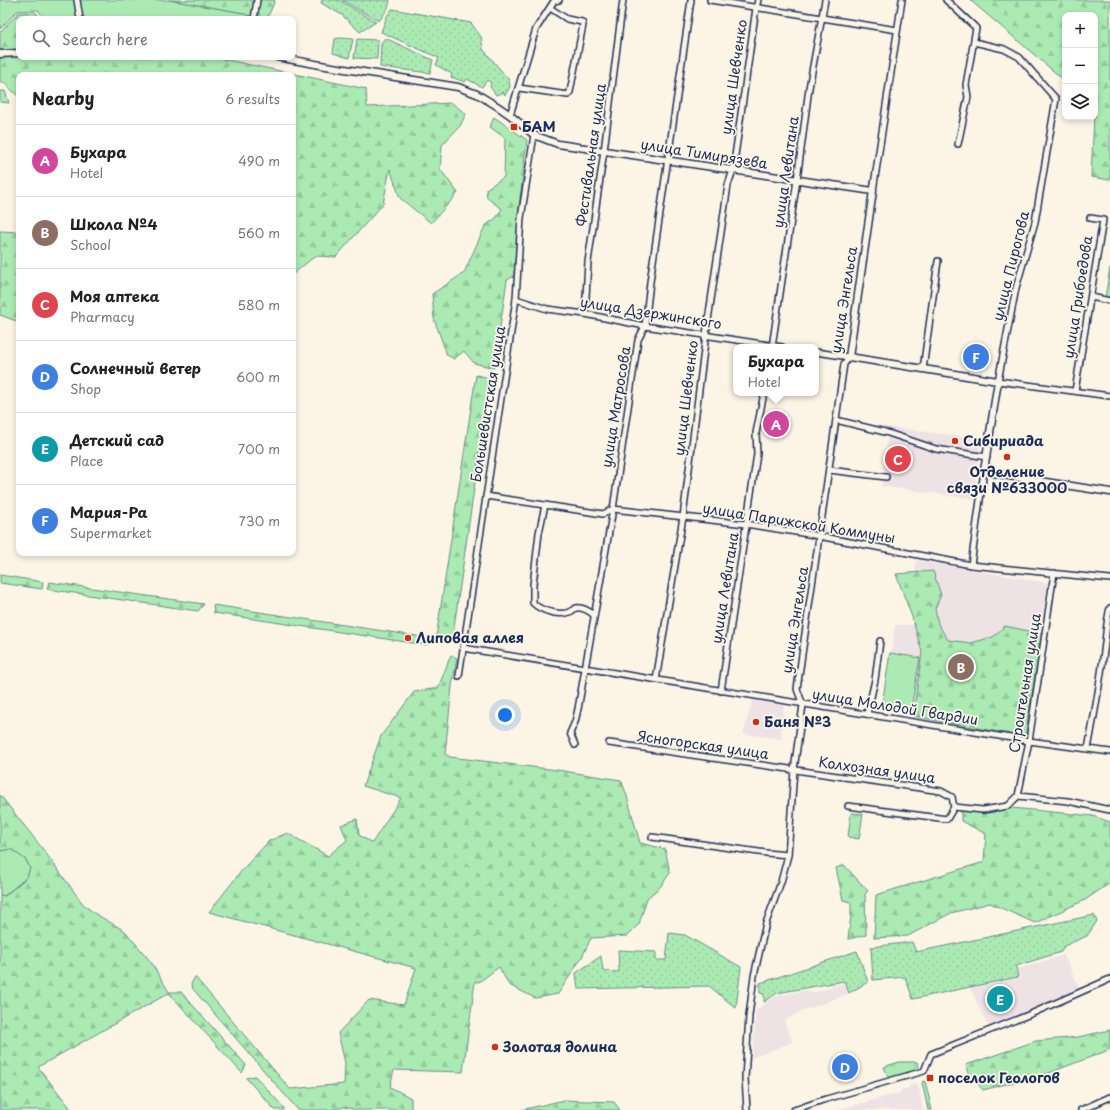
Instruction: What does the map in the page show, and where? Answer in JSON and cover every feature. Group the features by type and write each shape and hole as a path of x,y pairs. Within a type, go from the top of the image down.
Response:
{"street":[{"path":"77,0 80,16"},
{"path":"254,16 257,0"},
{"path":"510,115 536,30 554,2 559,0"},
{"name":"Фестивальная улица","path":"585,314 588,262 623,0"},
{"name":"улица Матросова","path":"575,745 570,732 576,715 613,509 638,340 646,326 650,282 691,0"},
{"path":"710,0 897,30"},
{"name":"улица Шевченко","path":"656,680 683,517 706,334 728,185 733,170 758,0"},
{"name":"улица Левитана","path":"772,344 809,88 825,0"},
{"name":"улица Энгельса","path":"747,1110 745,1078 749,1016 754,976 766,923 781,882 788,855 794,770 803,705 797,689 844,364 849,357 872,191 902,0"},
{"path":"946,0 976,28 966,85 968,97 958,144"},
{"path":"519,88 568,94 570,92 583,25 582,22 568,19 550,8"},
{"name":"улица Пирогова","path":"971,565 998,381 1016,288 1035,222 1056,99 1019,57 1004,49 974,42"},
{"path":"0,54 16,53"},
{"name":"улица Тимирязева","path":"293,60 458,87 477,94 510,115 534,135 558,144 872,191"},
{"name":"Большевистская улица","path":"459,676 516,299 522,218 534,135"},
{"name":"улица Грибоедова","path":"1075,391 1103,220 1090,218"},
{"path":"924,369 938,261"},
{"path":"1091,297 1110,300"},
{"name":"улица Дзержинского","path":"516,299 547,309 761,344"},
{"path":"819,352 998,381 1110,396"},
{"name":"улица Левитана","path":"721,691 757,454 756,433 763,396"},
{"path":"836,420 885,432 936,449 987,457"},
{"path":"829,470 886,477"},
{"path":"984,471 1110,492"},
{"name":"улица Парижской Коммуны","path":"486,496 604,514 613,509 746,524 820,536 971,565 1110,579"},
{"path":"545,505 535,570 532,596 533,603 538,608 555,612 569,612 576,608 583,609 594,615"},
{"name":"Строительная улица","path":"1018,796 1029,741 1054,573"},
{"path":"1088,749 1110,608"},
{"path":"867,714 875,680 880,641"},
{"name":"улица Молодой Гвардии","path":"463,648 803,705 1029,741 1110,752"},
{"name":"Ясногорская улица","path":"610,743 794,770"},
{"name":"Колхозная улица","path":"794,770 941,791 952,797 954,807"},
{"path":"848,806 947,819 954,807 983,810 1008,806 1018,796 1068,802 1110,810"},
{"path":"652,837 788,855"},
{"path":"794,1110 823,1100 924,1071 931,1054 1033,1013 1110,979"},
{"path":"1081,1110 1110,1097"}],"shaded area":[{"path":"889,427 981,439 974,499 881,486"},
{"path":"916,560 1048,583 1021,731 884,708 895,625 914,625"},
{"path":"753,699 784,701 781,739 743,734"},
{"path":"1064,955 1080,989 989,1028 970,988 1021,978 1018,969"},
{"path":"843,983 848,994 800,1012 784,1021 793,1042 752,1058 756,1010 776,996 808,990 812,993"},
{"path":"918,1083 923,1110 836,1110 899,1093 901,1092 900,1090 909,1088 909,1085"}],"green space":[{"path":"0,0 169,0 239,12 250,16 43,16 38,10 17,11 0,29"},
{"path":"169,0 275,0 268,16 250,16 239,12"},
{"path":"322,0 339,0 376,22 360,32 342,15 321,3"},
{"path":"342,0 390,0 387,9 379,21"},
{"path":"970,0 1110,0 1110,180 1091,177 1094,120 1098,120 1098,12 1062,12 1062,78"},
{"path":"392,9 471,23 481,37 483,49 509,80 510,87 505,95 503,92 496,95 490,87 491,83 487,80 482,87 467,79 465,82 451,77 452,74 436,65 439,58 381,32 387,16"},
{"path":"35,12 39,16 16,16 16,60 227,60 285,72 16,72 16,94 0,81 0,32 18,13"},
{"path":"385,38 433,60 430,73 380,67 381,43"},
{"path":"335,39 353,39 349,58 333,53"},
{"path":"357,39 378,40 377,59 354,58"},
{"path":"296,74 366,89 367,107 452,103 466,114 460,126 442,145 440,169 458,193 431,223 400,198 390,169 383,204 336,257 315,256 296,272"},
{"path":"0,91 5,91 9,103 0,102"},
{"path":"494,117 527,140 519,207 514,276 507,280 494,368 474,363 464,351 454,359 447,355 434,319 432,294 464,273 485,226 496,218 502,209 487,198 486,189 504,177 505,138 490,127"},
{"path":"0,231 16,232 16,321 0,315"},
{"path":"1110,268 1110,299 1105,298"},
{"path":"476,375 490,378 452,641 436,638"},
{"path":"933,571 941,595 935,608 938,624 948,640 971,643 993,637 1005,626 1042,634 1025,737 913,716 922,652 912,617 896,574"},
{"path":"0,575 43,582 42,589 0,583"},
{"path":"49,582 204,604 198,611 47,589"},
{"path":"213,605 429,638 426,645 214,613"},
{"path":"890,653 920,658 911,709 882,705"},
{"path":"451,655 457,658 452,686 445,754 450,757 557,770 621,780 640,843 665,849 670,873 660,887 647,898 639,924 627,936 591,938 582,957 558,994 535,998 509,985 499,967 479,982 475,981 463,1072 394,1070 390,1087 411,1098 411,1110 357,1110 344,1107 329,1110 298,1110 193,989 191,984 195,977 290,1089 344,1084 345,1063 338,1033 369,1000 404,1005 416,968 209,912 243,869 269,841 287,833 328,856 347,840 341,825 357,819 359,835 372,843 401,798 363,786 381,736 414,692 438,688"},
{"path":"0,795 42,848 83,904 94,913 125,931 151,962 169,992 181,992 246,1065 242,1073 169,993 38,1067 72,1110 0,1110 0,895 5,896 27,877 30,868 26,860 11,849 0,851"},
{"path":"961,807 1012,808 1093,816 1110,822 1110,883 1085,900 1035,923 990,903 951,913 908,936 874,938 876,895 984,862 986,834 961,821"},
{"path":"851,813 863,814 859,839 848,837"},
{"path":"11,849 26,860 30,868 27,877 4,896 0,895 0,851"},
{"path":"844,865 868,891 865,894 866,935 848,939 851,902 843,900 836,868"},
{"path":"1094,915 1097,921 1087,936 1064,946 1061,952 1016,966 1018,977 913,999 905,977 873,980 871,947 912,942 916,952"},
{"path":"669,933 685,935 741,967 736,1008 709,986 578,989 576,973 601,956 603,971 619,972 618,950 656,952 656,960 666,960"},
{"path":"857,951 868,982 849,993 844,981 777,993 764,1002 764,994 760,993 760,983"},
{"path":"1110,1030 1109,1050 1049,1073 983,1090 970,1075 966,1065 1036,1041 1078,1037"},
{"path":"899,1062 917,1062 919,1066 915,1072 889,1079 884,1067"},
{"path":"255,1076 284,1108 284,1110 275,1110 246,1078"},
{"path":"925,1081 932,1110 928,1110 922,1082"},
{"path":"564,1100 614,1102 620,1110 521,1110"}],"place":[{"name":"БАМ","path":"514,127"},
{"name":"Мария-Ра","path":"976,357"},
{"name":"Бухара","path":"776,424"},
{"name":"Сибириада","path":"955,441"},
{"name":"Отделение связи №633000","path":"1007,457"},
{"name":"Моя аптека","path":"898,459"},
{"name":"Липовая аллея","path":"408,638"},
{"name":"Школа №4","path":"961,667"},
{"name":"Баня №3","path":"756,722"},
{"name":"Детский сад","path":"1000,999"},
{"name":"Золотая долина","path":"495,1047"},
{"name":"Солнечный ветер","path":"845,1067"},
{"name":"поселок Геологов","path":"930,1078"}]}
